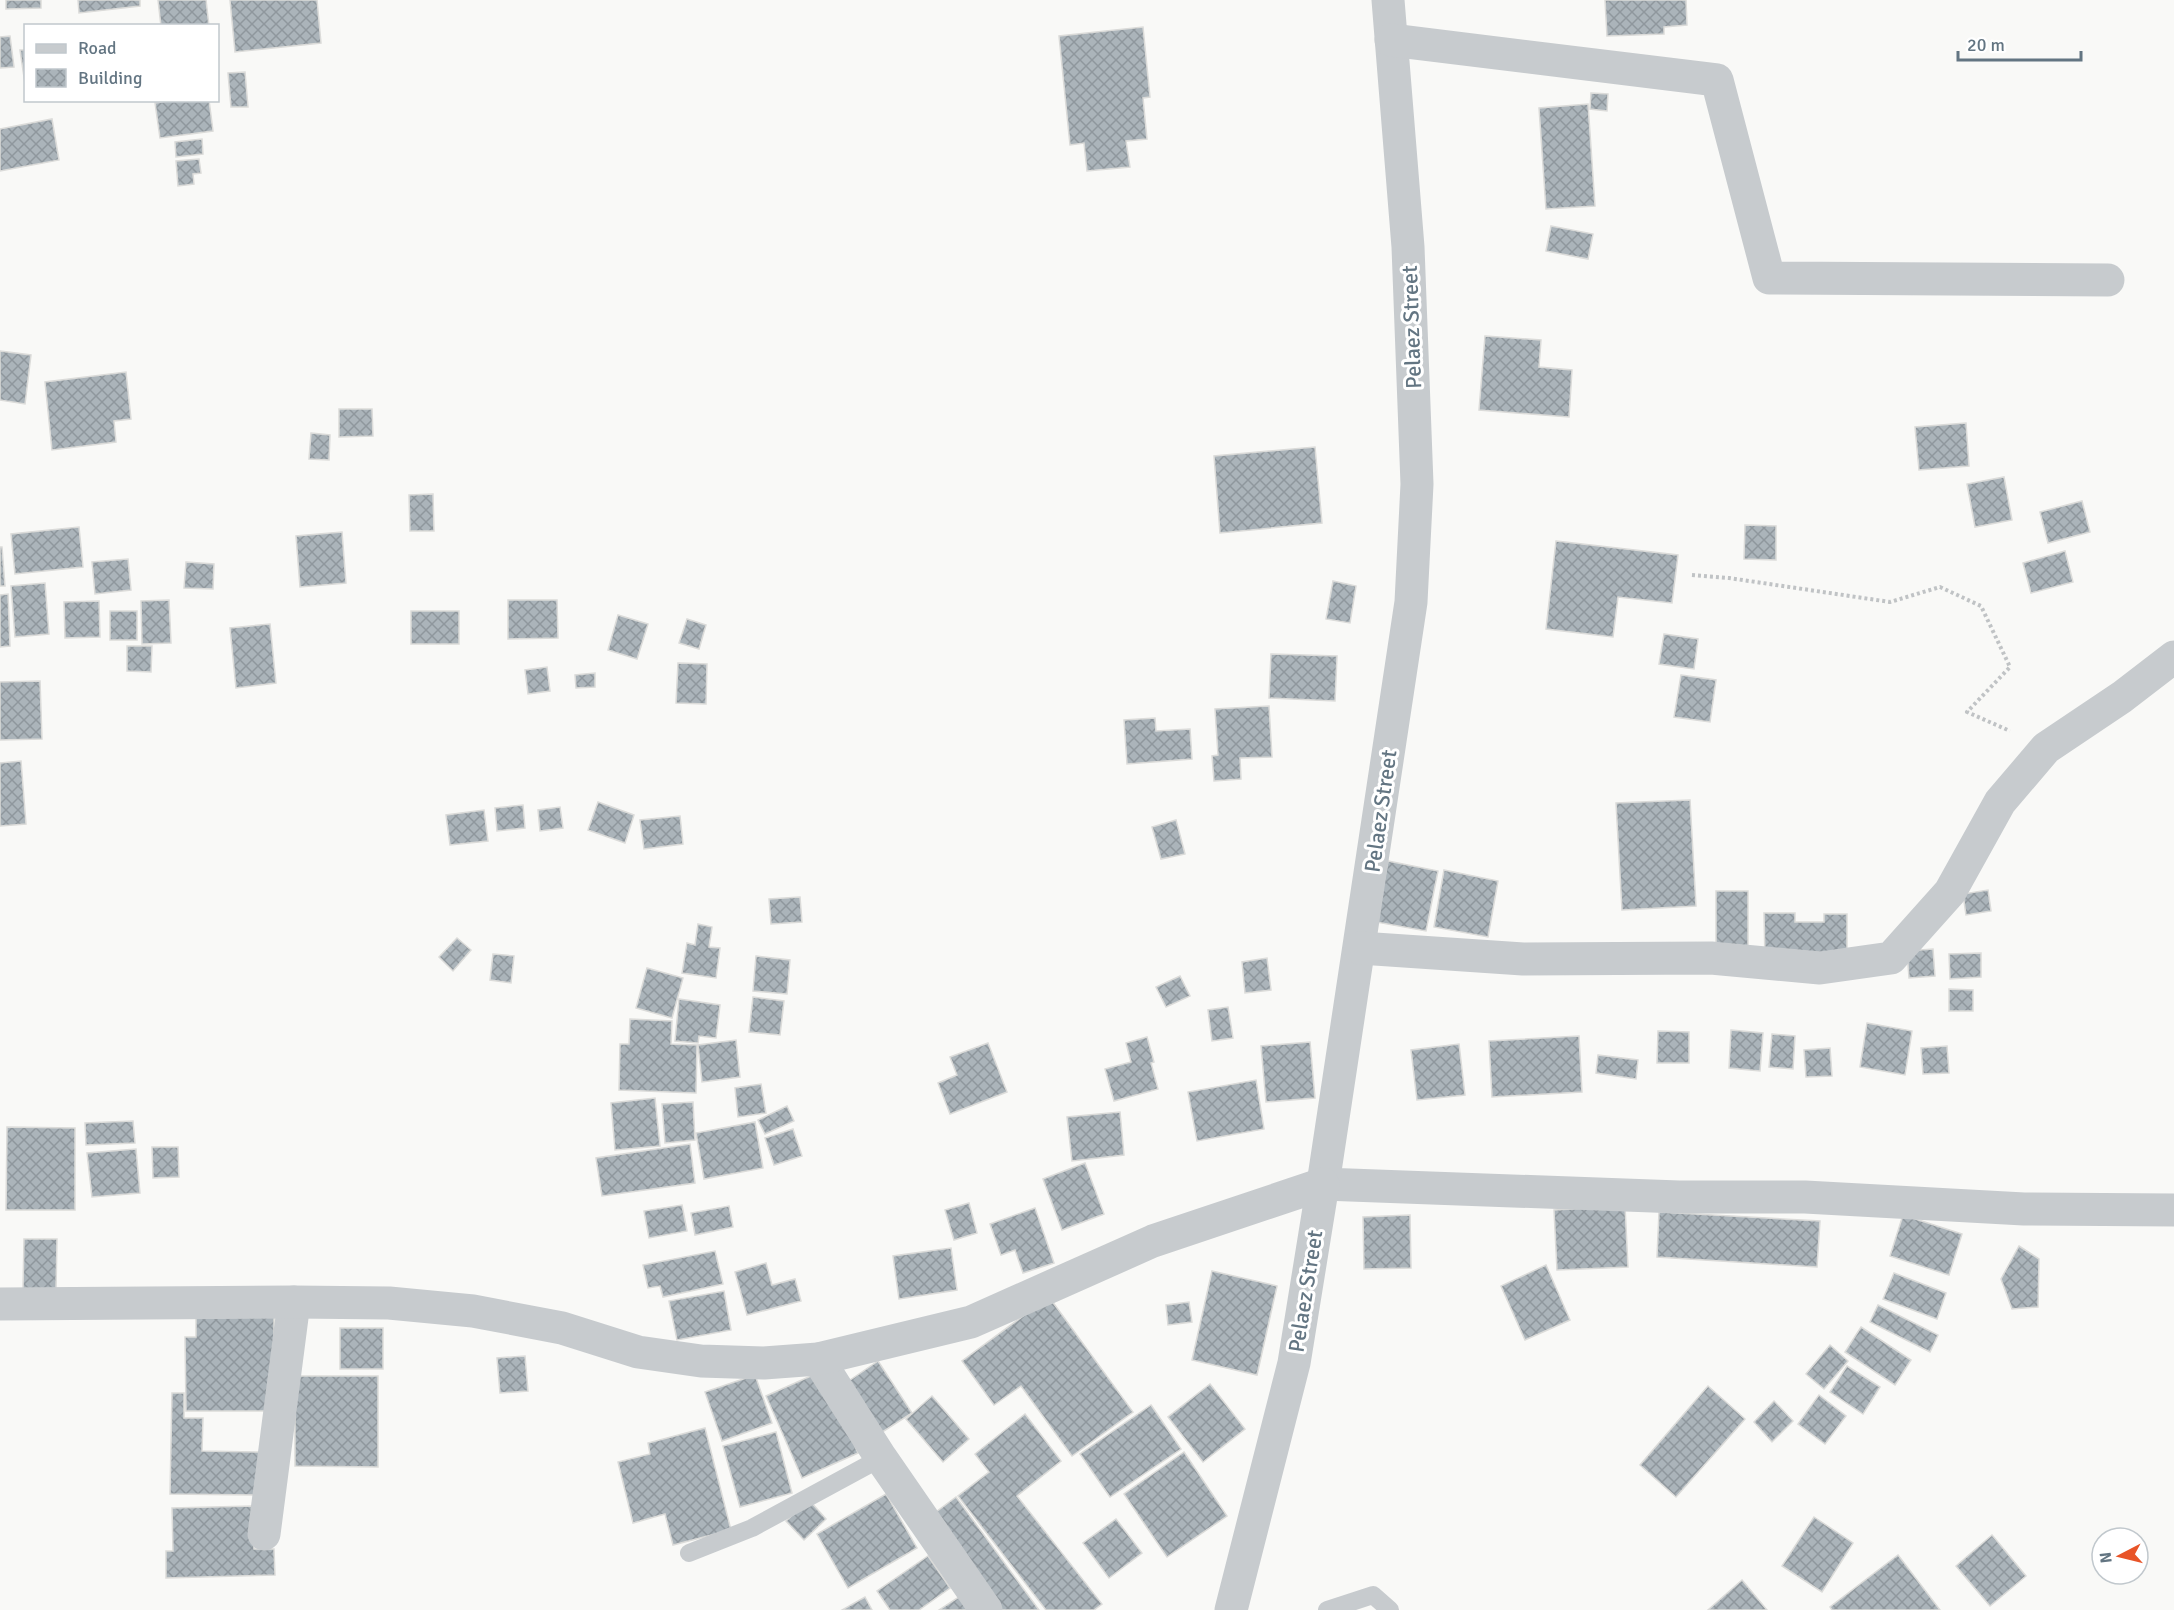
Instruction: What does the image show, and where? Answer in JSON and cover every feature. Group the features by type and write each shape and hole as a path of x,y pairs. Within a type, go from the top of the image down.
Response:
{"street":[{"name":"Pelaez Street","path":"1231,1610 1294,1363 1360,948 1411,602 1417,484 1408,247 1388,0"},
{"path":"1391,40 1717,80 1769,278 2108,280"},
{"path":"1360,948 1523,959 1711,958 1820,968 1891,958 1950,892 2000,802 2046,748 2122,697 2174,657"},
{"path":"0,1304 389,1303 473,1311 562,1328 638,1352 701,1361 764,1364 818,1359 970,1322 1153,1241 1323,1184 1667,1197 1805,1197 2024,1209 2174,1210"},
{"path":"264,1534 294,1302"},
{"path":"818,1359 881,1458 986,1610"}],"lane":[{"path":"689,1553 752,1528 881,1458"},
{"path":"1327,1610 1373,1595 1390,1610"}],"path":[{"path":"1692,575 1729,578 1890,602 1940,587 1981,606 2010,667 1967,712 2046,748"}],"building":[{"path":"6,0 41,0 41,8 6,9"},
{"path":"78,0 140,0 140,6 79,13"},
{"path":"158,0 206,0 209,24 161,24"},
{"path":"230,0 317,0 321,43 235,52"},
{"path":"1605,0 1686,0 1687,25 1664,27 1664,34 1607,36"},
{"path":"1143,27 1150,97 1143,98 1147,139 1126,141 1130,167 1087,171 1084,143 1070,145 1059,36"},
{"path":"10,36 14,67 0,68 0,37"},
{"path":"20,50 24,50 24,77"},
{"path":"245,72 248,107 231,107 228,73"},
{"path":"1591,93 1608,94 1607,111 1590,109"},
{"path":"209,102 213,131 160,138 155,103"},
{"path":"1588,104 1595,206 1546,209 1539,108"},
{"path":"52,119 59,160 0,171 0,129"},
{"path":"202,139 203,154 176,157 175,142"},
{"path":"199,159 201,173 193,174 194,184 178,186 176,161"},
{"path":"1551,226 1593,234 1588,259 1546,251"},
{"path":"1485,336 1541,340 1539,367 1572,370 1569,417 1479,410"},
{"path":"0,351 31,355 25,404 0,400"},
{"path":"126,372 131,419 114,421 116,442 52,450 45,382"},
{"path":"339,409 372,409 373,436 339,437"},
{"path":"1966,423 1969,466 1919,470 1915,427"},
{"path":"311,433 330,435 329,460 309,459"},
{"path":"1315,447 1322,523 1220,533 1214,456"},
{"path":"2004,477 2012,520 1975,527 1967,484"},
{"path":"433,494 434,531 410,531 409,495"},
{"path":"2082,501 2090,532 2048,543 2040,512"},
{"path":"1745,525 1776,526 1776,560 1744,559"},
{"path":"79,527 83,567 15,574 11,534"},
{"path":"342,532 346,583 300,587 296,536"},
{"path":"1556,541 1678,555 1672,603 1618,597 1613,637 1546,629"},
{"path":"0,547 2,547 5,586 0,586"},
{"path":"2065,551 2073,582 2031,593 2023,563"},
{"path":"128,559 131,590 95,594 92,562"},
{"path":"186,562 214,564 213,589 184,588"},
{"path":"1333,581 1356,586 1350,623 1326,619"},
{"path":"45,583 49,634 15,637 11,586"},
{"path":"8,594 10,646 0,647 0,595"},
{"path":"169,600 171,643 142,644 141,601"},
{"path":"508,600 557,600 558,638 508,639"},
{"path":"99,601 100,637 65,638 64,602"},
{"path":"110,611 137,611 137,640 110,640"},
{"path":"411,611 459,611 459,644 411,644"},
{"path":"618,615 648,624 637,659 608,650"},
{"path":"687,619 706,625 699,649 679,643"},
{"path":"270,624 276,683 236,688 230,628"},
{"path":"1664,634 1698,639 1694,669 1659,664"},
{"path":"127,646 152,646 151,672 127,671"},
{"path":"1271,654 1337,656 1335,701 1269,698"},
{"path":"678,663 707,664 706,704 676,703"},
{"path":"547,667 550,691 528,694 525,670"},
{"path":"595,673 595,687 576,688 575,675"},
{"path":"1681,675 1716,680 1710,722 1674,717"},
{"path":"40,681 42,739 0,740 0,682"},
{"path":"1269,706 1272,757 1240,758 1241,779 1214,781 1212,756 1218,755 1215,709"},
{"path":"1155,718 1156,731 1190,729 1192,759 1127,764 1124,720"},
{"path":"21,761 26,824 0,826 0,763"},
{"path":"1690,800 1696,906 1622,910 1616,803"},
{"path":"598,802 634,815 625,843 588,830"},
{"path":"523,805 525,828 497,831 495,808"},
{"path":"560,807 563,828 540,831 538,810"},
{"path":"484,810 488,841 450,845 446,815"},
{"path":"680,816 683,844 644,849 640,820"},
{"path":"1176,820 1185,854 1161,859 1152,827"},
{"path":"1388,861 1438,871 1426,931 1376,922"},
{"path":"1444,870 1498,881 1488,937 1434,927"},
{"path":"1988,890 1991,911 1966,915 1963,894"},
{"path":"1716,891 1748,891 1748,949 1716,949"},
{"path":"800,897 802,922 771,924 769,899"},
{"path":"1764,913 1795,913 1795,922 1824,922 1824,914 1847,914 1847,960 1765,960"},
{"path":"698,924 712,927 709,947 720,948 716,978 682,973 687,943 695,945"},
{"path":"457,938 471,950 453,971 439,957"},
{"path":"1933,949 1935,976 1909,978 1907,951"},
{"path":"1981,953 1981,977 1950,979 1949,954"},
{"path":"493,954 514,956 511,983 490,980"},
{"path":"756,956 790,960 787,994 753,991"},
{"path":"1267,958 1271,990 1245,993 1242,962"},
{"path":"647,968 683,978 672,1018 636,1008"},
{"path":"1180,976 1190,996 1166,1007 1156,987"},
{"path":"1949,989 1973,990 1973,1011 1949,1011"},
{"path":"753,997 784,1001 780,1035 749,1032"},
{"path":"679,999 720,1005 716,1038 699,1036 698,1043 675,1041"},
{"path":"1228,1007 1233,1038 1212,1041 1208,1010"},
{"path":"630,1019 672,1021 671,1044 697,1045 696,1093 619,1090 620,1044 629,1044"},
{"path":"1867,1023 1912,1031 1905,1075 1860,1067"},
{"path":"1731,1030 1763,1033 1760,1071 1729,1068"},
{"path":"1658,1031 1689,1032 1689,1063 1657,1063"},
{"path":"1772,1034 1795,1036 1793,1069 1769,1067"},
{"path":"1579,1036 1582,1092 1492,1097 1489,1041"},
{"path":"1147,1037 1158,1089 1114,1101 1105,1069 1131,1062 1126,1043"},
{"path":"736,1040 740,1077 702,1082 698,1045"},
{"path":"1310,1042 1315,1098 1266,1102 1261,1046"},
{"path":"988,1043 1007,1092 950,1114 938,1083 957,1075 950,1057"},
{"path":"1459,1044 1465,1095 1417,1100 1411,1050"},
{"path":"1947,1046 1949,1073 1923,1074 1921,1048"},
{"path":"1830,1048 1832,1076 1806,1077 1804,1050"},
{"path":"1598,1055 1638,1060 1636,1079 1596,1073"},
{"path":"1256,1080 1264,1129 1197,1141 1188,1092"},
{"path":"761,1084 766,1113 738,1117 735,1088"},
{"path":"655,1098 660,1146 615,1150 611,1103"},
{"path":"693,1102 695,1140 665,1143 662,1104"},
{"path":"787,1106 794,1121 765,1134 758,1120"},
{"path":"1120,1112 1124,1155 1072,1161 1067,1117"},
{"path":"133,1121 135,1143 86,1145 85,1123"},
{"path":"755,1122 763,1168 704,1179 696,1133"},
{"path":"7,1127 75,1128 75,1210 6,1210"},
{"path":"793,1129 802,1156 774,1165 765,1138"},
{"path":"690,1144 695,1183 602,1196 596,1158"},
{"path":"152,1147 178,1147 179,1177 153,1178"},
{"path":"136,1149 140,1193 92,1197 87,1153"},
{"path":"1085,1163 1104,1214 1062,1230 1043,1179"},
{"path":"969,1203 977,1233 954,1240 945,1210"},
{"path":"682,1205 687,1231 649,1238 644,1211"},
{"path":"729,1206 733,1227 695,1235 691,1213"},
{"path":"1625,1206 1628,1267 1557,1270 1554,1210"},
{"path":"1035,1208 1054,1263 1023,1273 1015,1250 1001,1255 990,1224"},
{"path":"1659,1212 1820,1221 1817,1267 1657,1257"},
{"path":"1410,1215 1411,1268 1364,1269 1363,1217"},
{"path":"1903,1215 1962,1234 1949,1275 1890,1256"},
{"path":"24,1239 57,1239 56,1289 23,1289"},
{"path":"2019,1246 2039,1259 2038,1307 2012,1309 2001,1279"},
{"path":"951,1248 957,1290 899,1299 893,1256"},
{"path":"715,1251 723,1284 663,1297 660,1286 648,1288 643,1265"},
{"path":"766,1263 772,1285 795,1279 801,1301 747,1315 735,1272"},
{"path":"1546,1265 1570,1320 1525,1340 1501,1286"},
{"path":"1212,1271 1277,1286 1257,1375 1192,1360"},
{"path":"1894,1273 1946,1293 1937,1319 1883,1299"},
{"path":"724,1291 731,1330 677,1340 669,1301"},
{"path":"1049,1297 1133,1412 1072,1456 1021,1386 994,1405 962,1361"},
{"path":"1189,1302 1192,1322 1168,1325 1166,1305"},
{"path":"1878,1305 1938,1335 1930,1352 1870,1322"},
{"path":"274,1311 274,1411 186,1411 185,1337 196,1337 196,1312"},
{"path":"1861,1327 1911,1360 1895,1385 1845,1352"},
{"path":"340,1328 383,1328 383,1369 340,1369"},
{"path":"1830,1345 1848,1361 1824,1389 1806,1374"},
{"path":"525,1356 528,1391 500,1393 497,1358"},
{"path":"878,1361 912,1413 873,1438 840,1387"},
{"path":"1847,1366 1880,1387 1863,1414 1830,1392"},
{"path":"822,1371 858,1453 802,1478 766,1396"},
{"path":"755,1375 772,1423 722,1441 705,1392"},
{"path":"295,1376 378,1376 378,1467 295,1466"},
{"path":"1210,1384 1245,1429 1203,1462 1168,1417"},
{"path":"1708,1386 1745,1419 1676,1497 1640,1465"},
{"path":"172,1393 184,1393 184,1418 203,1418 202,1451 261,1452 260,1495 170,1494"},
{"path":"1819,1395 1846,1416 1825,1444 1798,1424"},
{"path":"932,1396 969,1439 943,1462 906,1419"},
{"path":"1774,1401 1793,1421 1772,1442 1754,1422"},
{"path":"1151,1405 1181,1449 1110,1497 1080,1454"},
{"path":"1025,1414 1061,1461 1017,1496 1102,1604 1094,1610 1046,1610 958,1496 989,1472 975,1454"},
{"path":"705,1428 731,1530 673,1545 665,1514 633,1523 618,1462 650,1454 648,1443"},
{"path":"776,1432 792,1493 740,1507 723,1446"},
{"path":"1184,1452 1227,1516 1167,1557 1124,1494"},
{"path":"886,1494 917,1548 848,1588 817,1534"},
{"path":"956,1497 1039,1610 1002,1610 932,1515"},
{"path":"809,1500 826,1519 804,1540 786,1521"},
{"path":"253,1506 254,1549 274,1549 275,1575 166,1578 166,1551 173,1551 172,1508"},
{"path":"1814,1517 1853,1543 1822,1592 1782,1566"},
{"path":"1116,1519 1142,1553 1109,1578 1083,1543"},
{"path":"1992,1535 2026,1576 1990,1606 1956,1566"},
{"path":"1898,1555 1940,1610 1832,1610 1830,1607"},
{"path":"928,1556 950,1588 919,1610 890,1610 877,1591"},
{"path":"1742,1580 1767,1610 1708,1610"},
{"path":"968,1591 980,1610 939,1610"},
{"path":"865,1597 872,1610 842,1610"}]}
